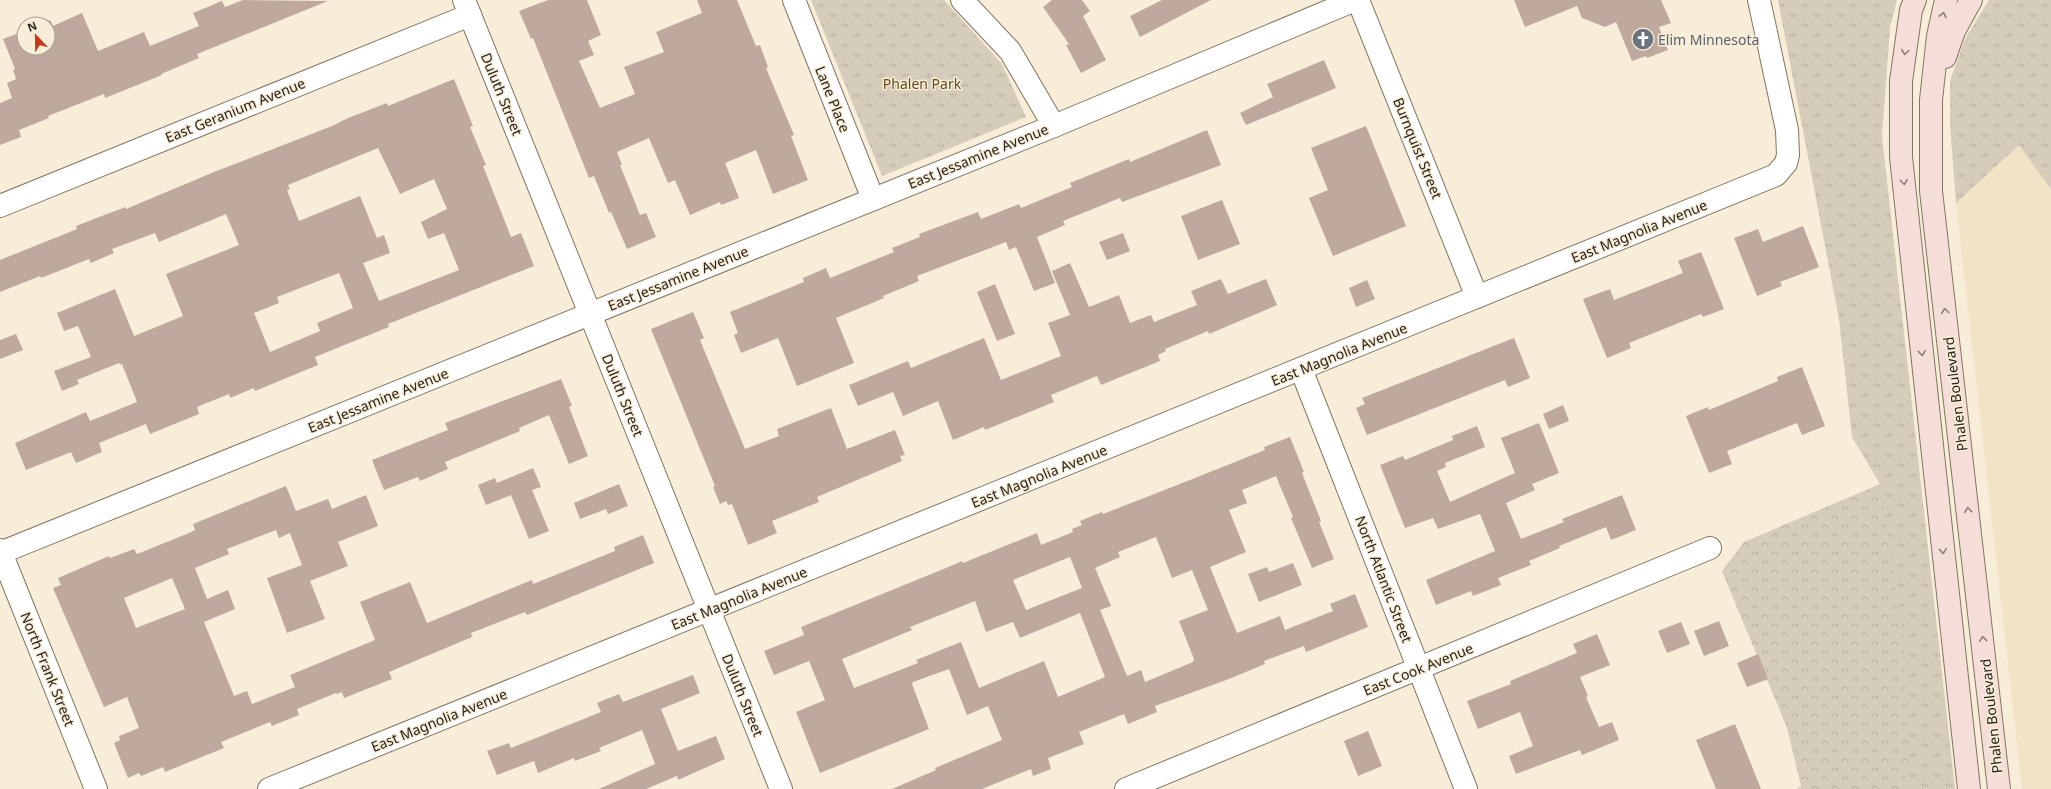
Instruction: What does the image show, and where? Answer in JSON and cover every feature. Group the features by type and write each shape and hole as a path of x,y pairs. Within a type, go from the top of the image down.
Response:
{"main road":[{"name":"Phalen Boulevard","path":"1915,0 1911,10 1901,81 1901,157 1969,789"},
{"name":"Phalen Boulevard","path":"1946,0 1938,36 1931,100 1931,191 1999,789"},
{"path":"1931,169 1936,106 1946,54 1954,31 1971,0"}],"street":[{"name":"Lane Place","path":"794,0 873,199"},
{"path":"962,0 1010,51 1054,126"},
{"name":"East Jessamine Avenue","path":"0,552 1054,126 1355,0"},
{"name":"Burnquist Street","path":"1358,0 1477,297"},
{"name":"East Magnolia Avenue","path":"270,789 1776,175 1786,164 1788,145 1787,130 1759,0"},
{"name":"East Geranium Avenue","path":"0,206 467,8"},
{"name":"Duluth Street","path":"467,8 781,789"},
{"name":"North Atlantic Street","path":"1302,369 1466,789"},
{"name":"East Cook Avenue","path":"1126,789 1710,548"},
{"name":"North Frank Street","path":"0,552 96,789"}],"shaded area":[{"path":"1989,0 2051,0 2051,789 2022,789 1956,203 1950,123 1950,81 1965,39"}],"green space":[{"name":"Phalen Park","path":"811,0 944,0 1002,64 1026,117 882,176"},
{"path":"1778,0 1897,0 1890,28 1882,136 1955,789 1829,789 1880,484 1852,437 1839,319"},
{"path":"1989,0 2051,0 2051,189 2019,145 1956,203 1950,123 1950,81 1965,39"},
{"path":"1880,484 1903,631 1909,757 1903,789 1797,789 1801,786 1787,728 1722,571 1744,542"}],"building":[{"path":"243,0 328,1 197,54 199,58 161,74 162,75 105,98 104,94 48,116 49,118 19,130 21,137 0,145 0,103 12,98 7,83 16,79 13,70 15,69 3,39 16,34 16,56 56,56 56,25 82,13 98,51 144,32 150,46 199,26 193,13 222,1 225,7"},
{"path":"548,0 587,0 601,35 588,41 594,55 579,61 600,108 635,94 624,67 664,52 656,32 702,13 697,0 737,0 756,46 760,45 768,67 766,68 794,135 791,136 808,180 773,194 756,150 725,163 739,198 721,205 720,202 690,215 675,180 668,183 649,138 617,152 622,165 620,165 640,215 646,213 656,237 627,249 611,212 609,213 594,176 589,178 533,38 531,39 519,11"},
{"path":"1052,0 1082,0 1090,11 1083,16 1106,60 1081,73 1066,45 1069,44 1043,7"},
{"path":"1162,0 1211,0 1140,37 1130,16"},
{"name":"Elim Minnesota","path":"1514,0 1661,0 1671,23 1659,27 1668,50 1647,58 1646,56 1632,61 1616,22 1605,27 1582,18 1577,6 1525,27"},
{"path":"1324,60 1336,88 1246,125 1240,113 1273,97 1267,84"},
{"path":"454,79 473,126 470,127 486,165 483,166 511,237 521,233 534,266 388,324 389,327 315,357 318,365 255,391 254,388 230,398 229,394 197,407 199,414 150,434 146,424 99,443 102,452 76,463 71,452 26,470 15,443 86,412 90,421 137,402 122,364 120,365 119,363 77,380 79,384 62,391 54,371 91,357 78,326 64,331 57,313 115,289 134,336 183,316 166,274 239,245 226,214 159,242 155,233 112,249 114,253 91,263 89,259 0,292 0,260 77,229 76,226 126,207 126,209 214,172 332,126 348,118 387,103 388,106","holes":["378,148 400,194 434,179 447,209 421,222 428,239 444,233 459,270 379,301 363,263 390,253 384,235 377,238 360,196 299,221 287,190 290,189 288,185","339,273 353,308 317,323 320,331 270,352 254,313 279,303 277,297"]},
{"path":"1366,126 1406,226 1333,256 1309,198 1328,190 1311,148"},
{"path":"1207,130 1221,165 1122,202 1120,198 1063,221 1065,225 1037,237 1055,283 1034,291 1016,247 1009,250 1006,242 917,276 919,281 883,296 884,298 836,318 854,363 797,386 778,338 741,353 734,335 738,333 730,312 804,282 803,278 826,268 830,278 894,252 892,248 920,237 919,234 978,212 981,219 1019,204 1021,208 1072,187 1070,183 1129,159 1130,162"},
{"path":"1222,200 1240,244 1198,260 1181,216"},
{"path":"1803,226 1819,267 1780,282 1782,286 1757,296 1734,238 1758,229 1763,242"},
{"path":"1123,233 1130,251 1107,260 1099,242"},
{"path":"1701,252 1724,309 1703,317 1701,314 1629,343 1631,348 1607,358 1583,299 1610,289 1614,300 1683,273 1678,261"},
{"path":"1070,263 1089,307 1119,295 1130,323 1151,315 1154,322 1197,305 1191,291 1221,279 1228,294 1266,279 1277,305 1209,334 1208,331 1165,349 1166,351 1158,355 1160,361 1101,385 1097,376 1051,395 1054,402 985,430 984,427 953,440 938,401 903,416 893,392 858,406 849,385 908,361 911,368 984,338 1001,380 1061,356 1048,323 1070,315 1052,271"},
{"path":"1367,280 1375,299 1356,307 1349,288"},
{"path":"995,284 1015,334 997,341 977,292"},
{"path":"693,312 704,338 700,340 745,449 779,436 777,429 831,408 847,449 895,430 905,455 900,456 902,461 817,497 819,502 772,521 777,533 748,545 732,504 728,505 726,501 720,504 713,487 715,486 651,329"},
{"path":"16,334 23,350 0,359 0,340"},
{"path":"1514,338 1530,378 1508,387 1505,380 1367,435 1356,408 1365,404 1362,398"},
{"path":"1802,367 1825,426 1802,435 1797,423 1727,451 1732,464 1709,473 1686,416 1708,407 1709,410 1778,381 1777,377"},
{"path":"561,379 572,406 569,407 588,456 569,464 549,415 519,428 520,431 445,462 448,469 420,481 418,477 384,490 372,460 448,430 445,423"},
{"path":"1563,405 1569,421 1549,429 1543,414"},
{"path":"1539,423 1559,473 1532,484 1535,490 1506,503 1521,539 1564,522 1562,519 1622,495 1636,530 1611,540 1606,527 1559,546 1560,548 1529,561 1531,565 1498,578 1501,585 1473,596 1471,591 1436,605 1426,580 1495,551 1480,514 1438,529 1433,518 1405,528 1380,465 1403,456 1405,460 1453,440 1452,436 1477,426 1485,447 1445,463 1446,467 1437,471 1450,502 1515,473 1501,438"},
{"path":"1290,437 1304,472 1302,473 1321,521 1319,522 1334,559 1312,568 1291,518 1293,517 1276,476 1242,490 1247,503 1229,510 1246,552 1210,567 1237,633 1280,616 1285,630 1333,611 1330,604 1355,594 1368,627 1306,652 1304,646 1264,661 1265,664 1229,679 1155,706 1157,712 1128,724 1124,714 1079,732 1084,744 1048,758 1051,769 1033,776 1031,769 982,789 892,789 936,770 935,768 1002,740 988,706 967,715 949,669 913,682 912,684 929,729 820,773 796,712 825,700 809,661 774,675 764,651 804,635 801,627 962,561 963,563 1037,533 1041,545 1073,532 1072,529 1082,525 1080,521 1102,512 1103,514 1265,450 1264,447","holes":["1156,537 1172,578 1192,570 1208,610 1179,621 1194,659 1193,662 1145,682 1141,670 1127,676 1100,610 1111,606 1095,568 1120,557 1118,552","1070,557 1082,588 1026,610 1013,580","975,601 986,632 1013,622 1020,638 1080,613 1105,677 1058,697 1044,661 979,688 961,642 916,660 918,663 854,688 842,659 912,630 910,627"]},
{"path":"533,468 541,487 532,490 549,531 529,539 511,495 486,505 478,485 495,478 497,483"},
{"path":"619,484 628,506 608,514 606,509 580,519 574,503"},
{"path":"286,486 296,511 328,499 332,509 366,495 378,526 338,542 348,566 310,581 325,619 287,633 267,578 302,565 290,533 279,538 276,530 227,549 229,554 195,568 207,599 228,590 235,609 204,622 234,696 247,691 252,704 295,687 290,675 375,640 360,602 410,582 427,623 532,580 533,584 615,551 614,547 643,535 654,563 527,615 525,612 471,633 472,637 389,672 392,679 344,698 342,692 336,693 297,709 299,715 272,726 270,722 221,742 224,748 165,772 163,767 141,776 139,773 128,778 114,743 120,740 119,736 139,728 127,697 104,707 53,588 61,585 58,578 109,556 110,558 134,549 137,554 147,550 195,530 193,524","holes":["172,578 185,609 136,628 124,598"]},
{"path":"1293,563 1302,585 1259,602 1248,574 1267,567 1269,572"},
{"path":"1719,621 1729,646 1704,656 1694,631"},
{"path":"1681,622 1690,644 1667,653 1658,631"},
{"path":"1597,634 1610,665 1580,677 1588,696 1586,697 1599,727 1612,722 1619,740 1582,755 1580,750 1516,774 1509,756 1533,746 1520,712 1478,729 1467,701 1511,684 1510,681 1577,653 1573,644"},
{"path":"1758,654 1768,679 1747,687 1737,663"},
{"path":"693,675 700,693 661,709 678,751 716,736 725,759 678,780 677,776 646,789 599,789 655,764 642,730 599,748 601,751 575,761 574,758 538,773 534,761 497,775 487,751 509,743 511,748 601,712 597,703 619,694 623,702"},
{"path":"1735,724 1761,789 1716,789 1696,740"},
{"path":"1368,731 1382,766 1358,776 1344,741"}],"place":[{"name":"Elim Minnesota","path":"1643,39"}]}
